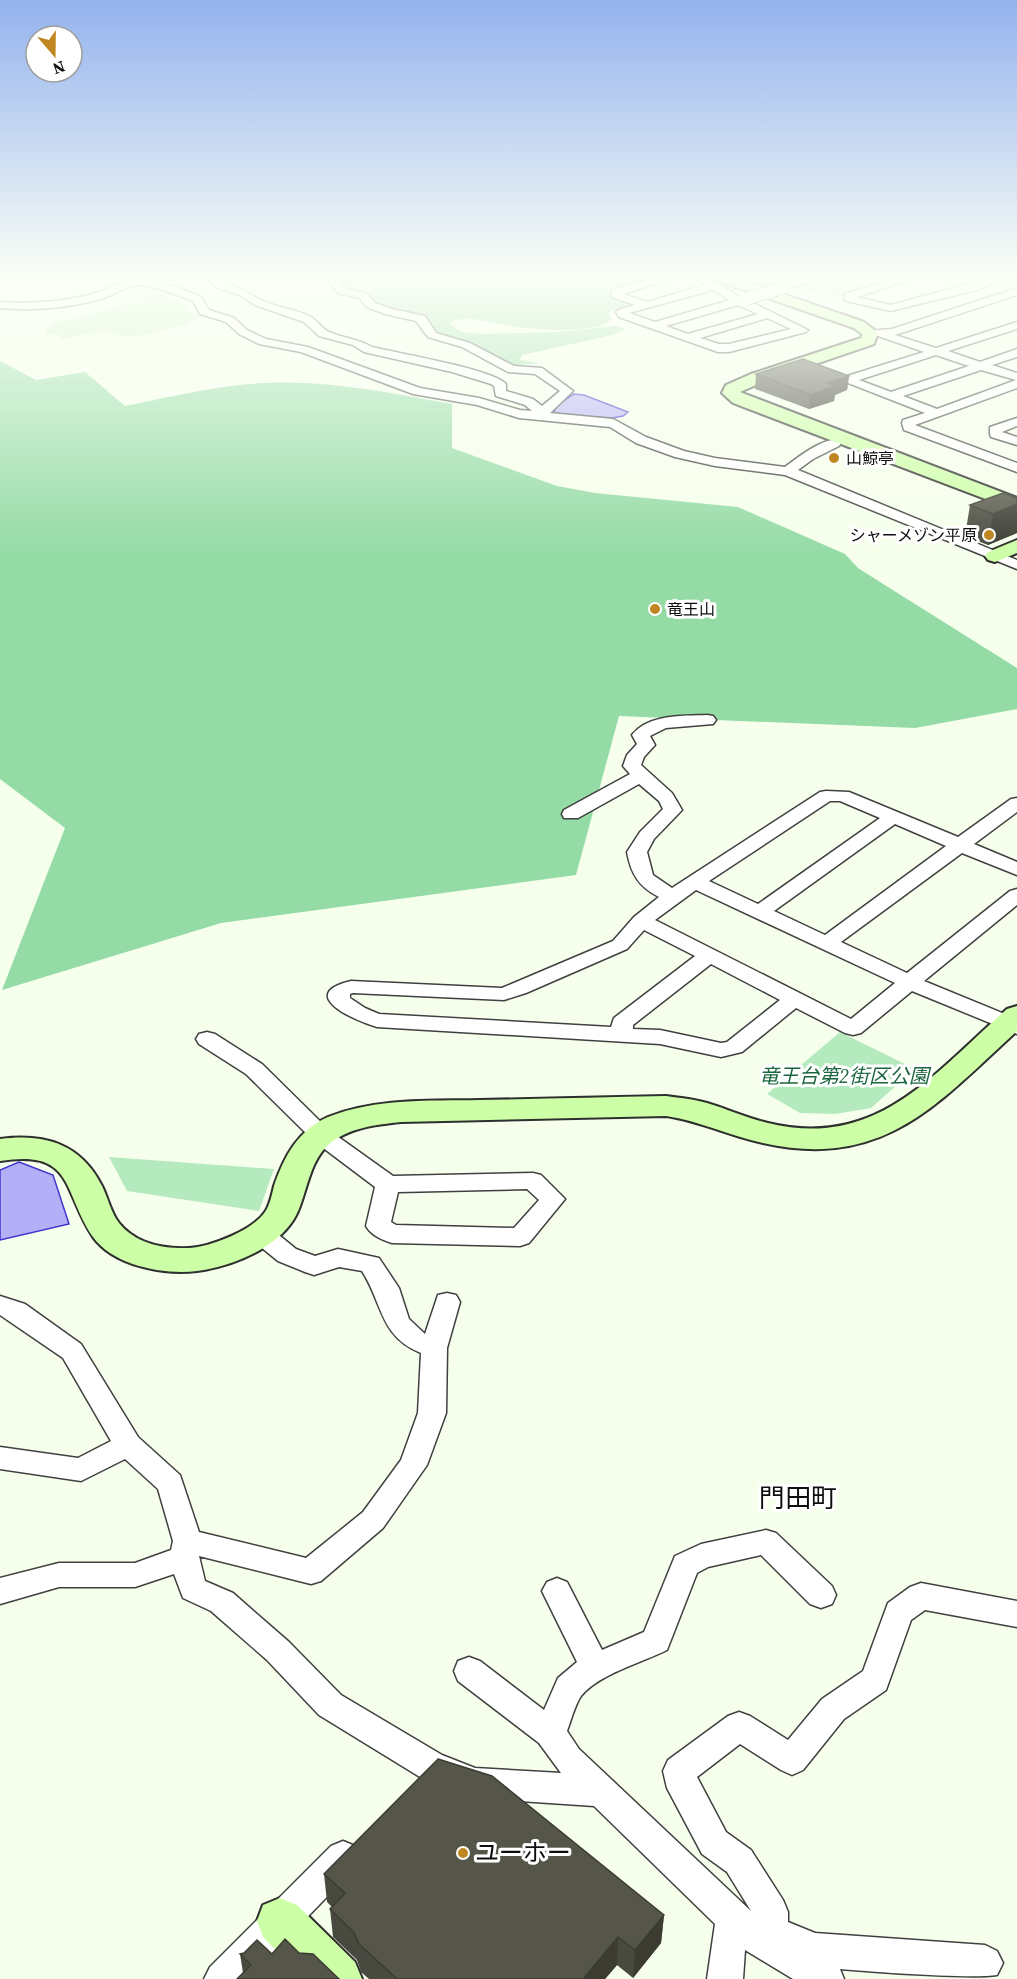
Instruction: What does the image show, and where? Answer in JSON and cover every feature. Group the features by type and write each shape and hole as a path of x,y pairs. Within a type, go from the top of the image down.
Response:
{"street":[{"path":"357,369 417,392 479,402 519,414 613,423 641,440 680,454 715,462 788,471 1017,565"},
{"path":"456,369 495,381 500,384 500,393 529,402 544,415"},
{"path":"517,369 538,371 567,391 544,415"},
{"path":"773,369 717,388 710,393 715,398 787,421 1017,505"},
{"path":"819,369 937,413"},
{"path":"848,380 881,369"},
{"path":"892,396 969,369"},
{"path":"994,369 1017,377"},
{"path":"1017,384 908,423 909,427 1017,468"},
{"path":"787,421 834,443 1017,516"},
{"path":"1017,422 995,430 996,434 1017,441"},
{"path":"788,471 808,456 834,443"},
{"path":"995,556 1017,546"},
{"path":"673,896 650,885 640,873 637,852 647,836 673,810 670,800 640,776 632,766 636,755 646,745 641,735 648,728 668,722 707,720"},
{"path":"571,814 640,776"},
{"path":"794,999 734,1047 721,1050 660,1037 377,1020 357,1013 339,1000 339,992 351,987 504,994 620,945 641,921 673,896 826,796 843,796 1017,869"},
{"path":"827,944 1017,803"},
{"path":"760,912 893,817"},
{"path":"0,1150 13,1147 43,1151 66,1160 81,1176 107,1231 130,1249 157,1259 199,1259 242,1245 280,1217 299,1165 309,1146 335,1126 361,1117 401,1112 666,1106 698,1111 763,1133 792,1138 828,1138 860,1133 892,1121 916,1105 1014,1022 909,982 695,882"},
{"path":"641,921 853,1028 1017,895"},
{"path":"622,1035 622,1023 709,956"},
{"path":"492,1028 504,994"},
{"path":"207,1039 255,1069 322,1136 388,1184 533,1181 553,1199 520,1237 392,1234 378,1226 388,1184"},
{"path":"260,1233 287,1255 314,1266 338,1258 370,1264 386,1288 398,1324 414,1340 434,1348"},
{"path":"0,1591 58,1575 135,1575 186,1549 311,1572 374,1520 413,1465 432,1413 434,1348 447,1302"},
{"path":"0,1305 16,1311 72,1351 128,1446 170,1483 193,1589 222,1602 278,1651 330,1705 431,1766 475,1783 601,1791"},
{"path":"0,1458 81,1470 128,1446"},
{"path":"550,1732 569,1688 594,1666 625,1656 656,1641 685,1565 701,1556 766,1542 821,1595"},
{"path":"557,1591 594,1666"},
{"path":"755,1931 771,1912 739,1861 714,1842 683,1788 678,1771 739,1726 792,1760 833,1709 875,1680 899,1612 921,1596 1017,1614"},
{"path":"469,1671 550,1732 568,1759 755,1931 826,1979"},
{"path":"408,1791 431,1766"},
{"path":"222,1979 368,1831"},
{"path":"280,1921 338,1979"},
{"path":"725,1979 730,1929 755,1931 815,1950 985,1963"}],"green space":[{"path":"0,369 16,369 36,380 85,372 125,406 230,386 265,383 312,383 359,388 452,404 452,448 557,486 595,493 738,507 845,554 858,568 1017,668 1017,709 915,728 619,716 576,875 221,923 2,990 65,828 0,779"},
{"name":"竜王台第2街区公園","path":"840,1032 915,1069 871,1108 835,1114 800,1113 767,1094"},
{"path":"109,1157 274,1169 259,1211 127,1191"}],"shaded area":[{"path":"574,394 584,395 628,412 623,416 612,418 559,415 554,412 557,405"},
{"path":"19,1162 53,1175 69,1224 0,1240 0,1170"}],"building":[{"path":"771,369 831,369 849,376 827,383 836,386 810,395 756,374"},
{"path":"1003,493 1017,498 1017,504 993,514 970,505"},
{"name":"ユーホー","path":"438,1759 492,1776 664,1915 635,1950 618,1937 583,1979 397,1979 359,1944 354,1933 330,1909 345,1893 324,1874"},
{"path":"285,1939 299,1953 313,1954 339,1979 237,1979 251,1965 240,1954 257,1940 272,1954"}],"place":[{"name":"山鯨亭","path":"834,458"},
{"name":"シャーメゾン平原","path":"989,535"},
{"name":"竜王山","path":"655,609"},
{"name":"ユーホー","path":"463,1853"}],"district":[{"name":"門田町","path":"798,1498"}]}
